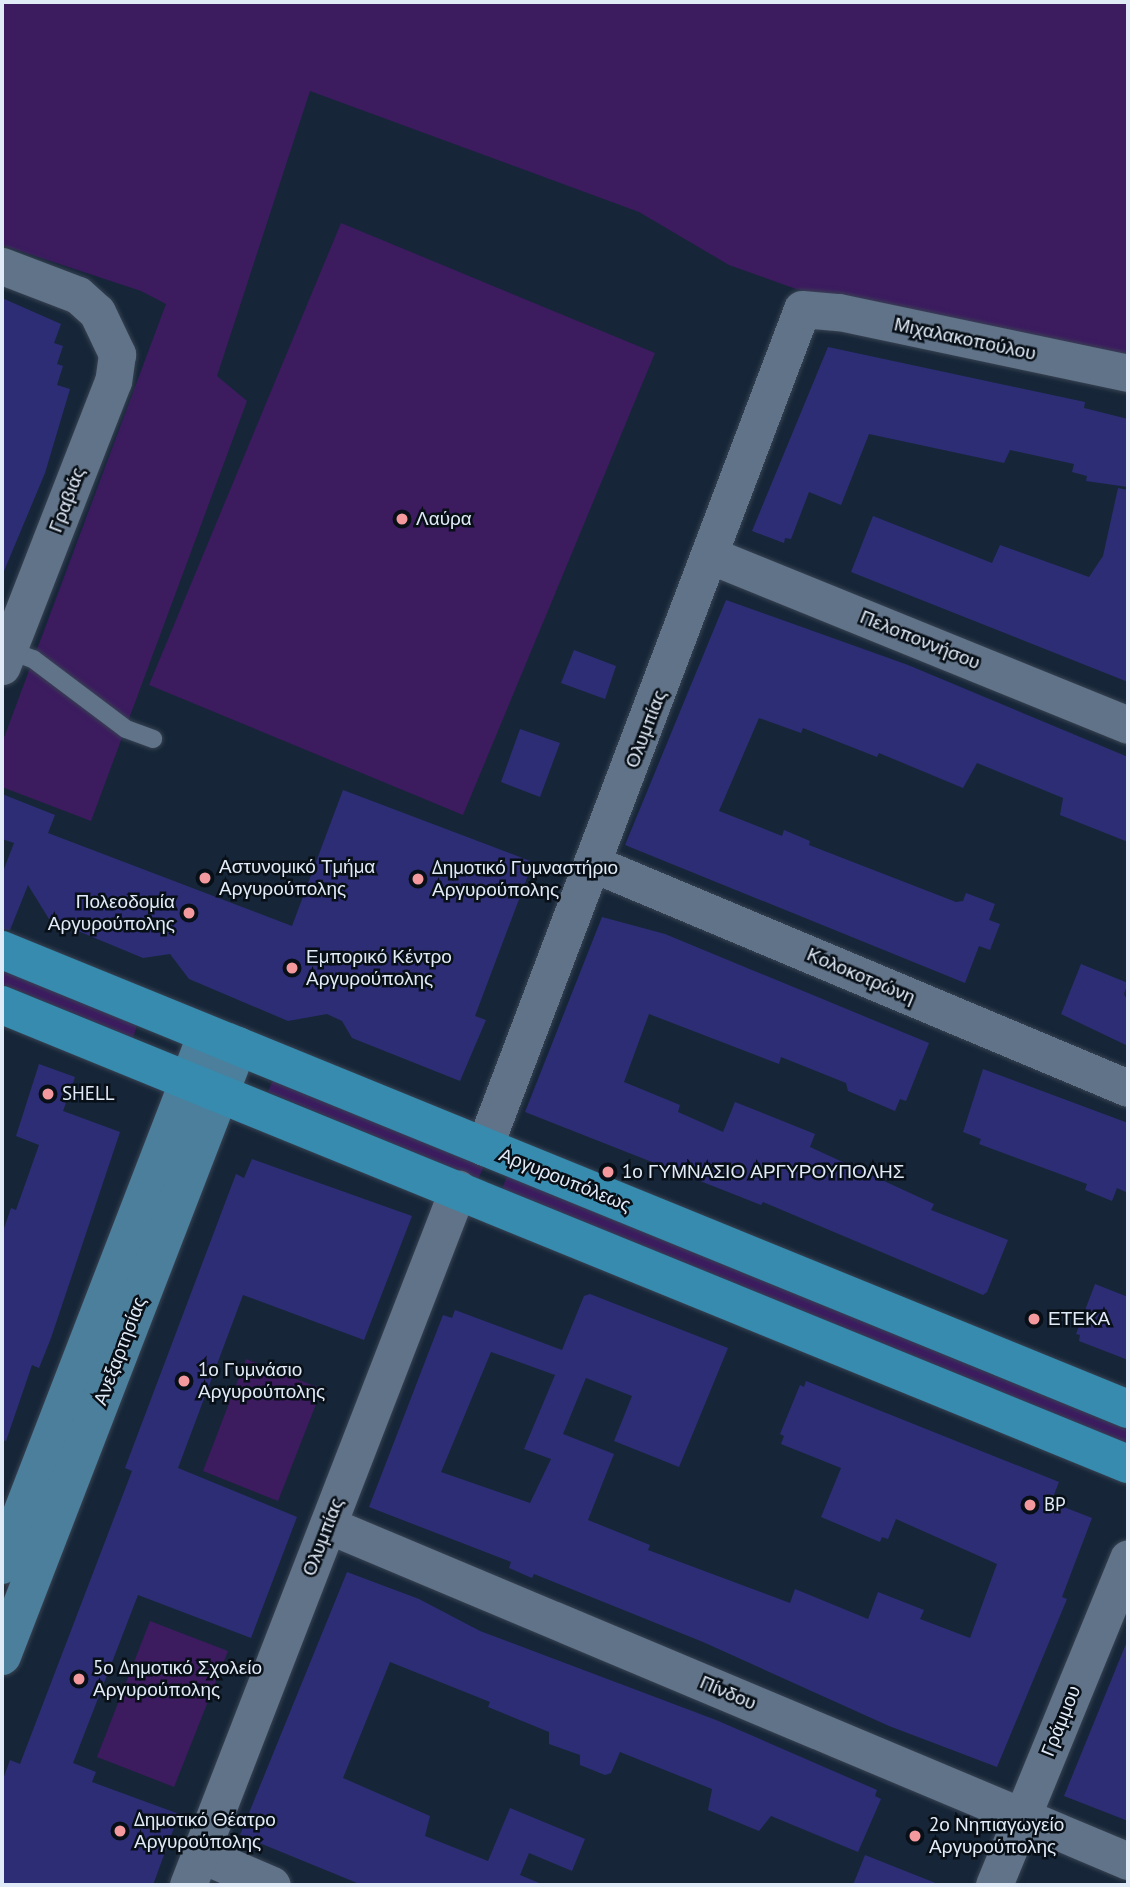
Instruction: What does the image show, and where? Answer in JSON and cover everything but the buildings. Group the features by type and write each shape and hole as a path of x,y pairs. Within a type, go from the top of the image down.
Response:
{"main road":[{"name":"Αργυρουπόλεως","path":"2,950 1128,1409"},
{"path":"2,1005 1128,1464"},
{"name":"Ανεξαρτησίας","path":"2,1565 222,1040"},
{"name":"Ανεξαρτησίας","path":"2,1656 204,1086"}],"street":[{"name":"Γραβιάς","path":"2,266 78,295 97,312 117,354 113,381 7,644"},
{"name":"Μιχαλακοπούλου","path":"802,309 839,313 1128,373"},
{"name":"Ολυμπίας","path":"484,1147 712,556 802,309"},
{"name":"Πελοποννήσου","path":"712,556 1128,725"},
{"name":"Κολοκοτρώνη","path":"594,864 1128,1088"},
{"name":"Ολυμπίας","path":"194,1869 458,1189"},
{"name":"Πίνδου","path":"328,1525 1128,1861"},
{"name":"Γράμμου","path":"994,1885 1128,1558"},
{"path":"194,1869 272,1885"}],"lane":[{"path":"7,644 33,659 126,729 153,739"}],"shaded area":[{"path":"2,2 1128,2 1128,357 796,289 729,265 639,212 310,91 217,376 247,401 91,821 2,787 2,743 166,304 141,291 2,245"},
{"name":"Λαύρα","path":"341,223 655,353 463,815 149,685"},
{"path":"2,969 137,1025 133,1038 2,984"},
{"path":"273,1079 484,1166 478,1179 268,1092"},
{"path":"507,1176 1128,1430 1128,1445 502,1189"},
{"path":"246,1359 322,1389 278,1501 203,1471"},
{"path":"150,1621 228,1651 174,1787 97,1757"}],"place":[{"name":"Λαύρα","path":"402,519"},
{"name":"Αστυνομικό Τμήμα Αργυρούπολης","path":"205,878"},
{"name":"Δημοτικό Γυμναστήριο Αργυρούπολης","path":"418,879"},
{"name":"Πολεοδομία Αργυρούπολης","path":"189,913"},
{"name":"Εμπορικό Κέντρο Αργυρούπολης","path":"292,968"},
{"name":"SHELL","path":"48,1094"},
{"name":"1ο ΓΥΜΝΑΣΙΟ ΑΡΓΥΡΟΥΠΟΛΗΣ","path":"608,1172"},
{"name":"ΕΤΕΚΑ","path":"1034,1319"},
{"name":"1ο Γυμνάσιο Αργυρούπολης","path":"184,1381"},
{"name":"BP","path":"1030,1505"},
{"name":"5ο Δημοτικό Σχολείο Αργυρούπολης","path":"79,1679"},
{"name":"Δημοτικό Θέατρο Αργυρούπολης","path":"120,1831"},
{"name":"2ο Νηπιαγωγείο Αργυρούπολης","path":"915,1836"}]}
